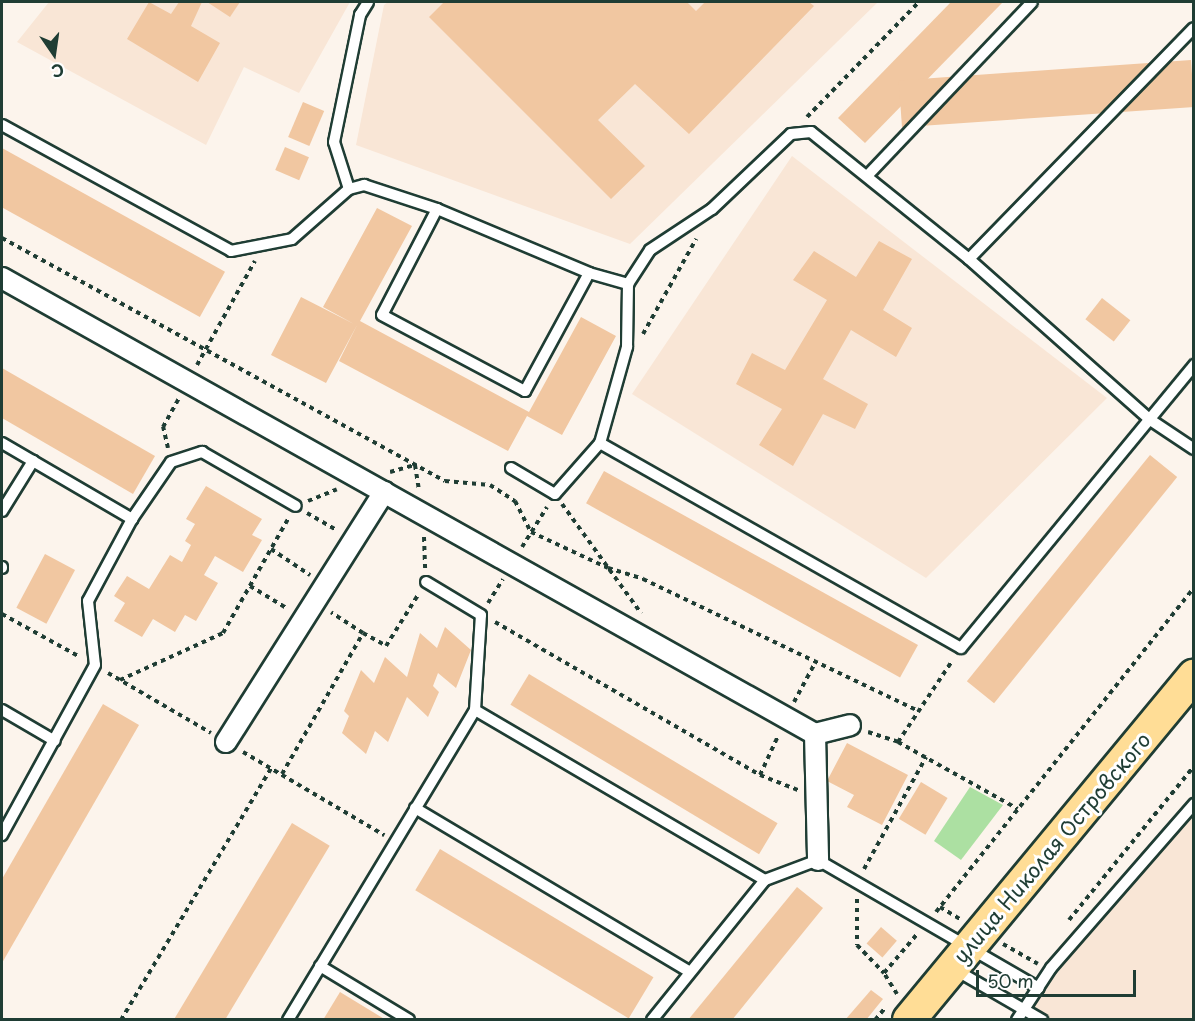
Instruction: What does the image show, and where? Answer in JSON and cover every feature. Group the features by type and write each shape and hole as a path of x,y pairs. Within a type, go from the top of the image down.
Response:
{"main road":[{"name":"улица Николая Островского","path":"909,1020 1194,676"}],"street":[{"path":"2,278 815,734 850,725"},
{"path":"226,742 384,492"},
{"path":"815,734 818,860"}],"lane":[{"path":"349,189 334,142 360,15 368,2"},
{"path":"868,175 1032,2"},
{"path":"969,259 1194,28"},
{"path":"2,125 231,252 292,239 349,189 364,184 437,208 589,273 628,284"},
{"path":"511,468 555,494 600,443 627,347 628,284 650,250 712,209 791,134 811,132 868,175 969,259 1149,419 1194,449"},
{"path":"437,208 382,315 525,391 589,273"},
{"path":"600,443 961,648 1194,365"},
{"path":"2,443 132,519"},
{"path":"2,835 95,665 88,601 132,519 171,462 202,452 296,506"},
{"path":"2,511 33,461"},
{"path":"288,1020 475,710 482,615 426,582"},
{"path":"2,710 55,741"},
{"path":"475,710 765,880"},
{"path":"1017,1020 1051,968 1194,804"},
{"path":"415,808 690,972"},
{"path":"652,1020 765,880 818,860 926,924 959,958 1042,1020"},
{"path":"959,958 1039,988"},
{"path":"320,966 409,1020"}],"path":[{"path":"791,134 919,2"},
{"path":"639,341 712,209"},
{"path":"2,238 445,481 490,485 515,501 531,532 608,568 643,579 919,711"},
{"path":"171,462 163,427 264,245"},
{"path":"555,494 642,615"},
{"path":"120,680 223,633 296,506 353,540"},
{"path":"271,549 363,633 386,646 426,582 423,514"},
{"path":"250,586 304,619"},
{"path":"884,973 926,924 1194,588"},
{"path":"2,615 95,665"},
{"path":"482,615 760,775 817,797"},
{"path":"282,774 363,633"},
{"path":"898,742 961,648"},
{"path":"760,775 786,717 815,663"},
{"path":"850,725 898,742 1018,809"},
{"path":"875,1020 897,994 884,973 857,945 856,882 926,757"},
{"path":"1064,927 1194,766"},
{"path":"121,1020 272,768"},
{"path":"1035,962 1042,953"}],"shaded area":[{"path":"49,2 350,2 299,93 244,67 206,145 17,42"},
{"path":"388,2 878,2 630,244 356,145 384,5"},
{"path":"792,156 1107,398 926,578 632,394"},
{"path":"1193,795 1193,1019 1017,1020 1035,998"}],"green space":[{"path":"970,787 1003,805 961,860 934,841"}],"building":[{"path":"149,2 171,14 179,2 202,2 191,26 220,43 198,82 127,39"},
{"path":"207,2 240,2 230,17"},
{"path":"444,2 687,2 696,11 705,2 809,2 814,6 689,134 635,84 598,120 645,166 611,199 429,17"},
{"path":"951,2 1003,2 865,143 838,118"},
{"path":"1191,60 1194,107 902,127 899,80"},
{"path":"303,102 324,111 309,146 288,137"},
{"path":"285,147 309,157 299,180 275,170"},
{"path":"2,148 225,272 200,317 2,207"},
{"path":"377,208 412,226 360,321 529,412 581,317 616,336 562,435 527,416 508,451 339,361 357,325 326,383 271,355 301,297 354,324 323,307"},
{"path":"879,241 912,259 883,310 912,328 896,357 851,330 823,379 868,404 855,429 823,414 793,466 759,445 782,409 736,384 752,353 785,370 827,300 793,280 814,251 856,277"},
{"path":"1102,298 1130,320 1114,341 1085,319"},
{"path":"2,368 155,456 133,494 2,418"},
{"path":"1150,455 1177,477 994,703 967,681"},
{"path":"604,471 918,645 900,677 586,503"},
{"path":"206,486 262,519 252,535 262,540 243,572 215,556 204,575 218,583 196,621 185,615 175,632 153,619 142,637 114,621 125,603 114,596 127,576 149,589 170,555 182,562 191,545 185,541 195,524 186,519"},
{"path":"45,554 75,570 46,624 16,608"},
{"path":"445,627 471,650 456,688 438,673 433,686 439,692 428,717 407,697 388,742 375,731 366,754 342,733 349,716 344,711 361,670 374,683 385,657 407,677 420,633 437,648"},
{"path":"529,674 778,823 759,854 510,705"},
{"path":"103,704 139,725 2,963 2,879"},
{"path":"847,743 908,775 882,825 847,807 854,795 827,781"},
{"path":"921,782 948,798 925,835 899,819"},
{"path":"292,823 330,846 225,1020 174,1020"},
{"path":"440,849 653,977 629,1018 415,890"},
{"path":"797,887 823,908 732,1020 688,1020"},
{"path":"881,927 897,941 882,957 867,944"},
{"path":"871,990 883,999 866,1020 845,1020"},
{"path":"340,992 386,1020 323,1020"}]}
